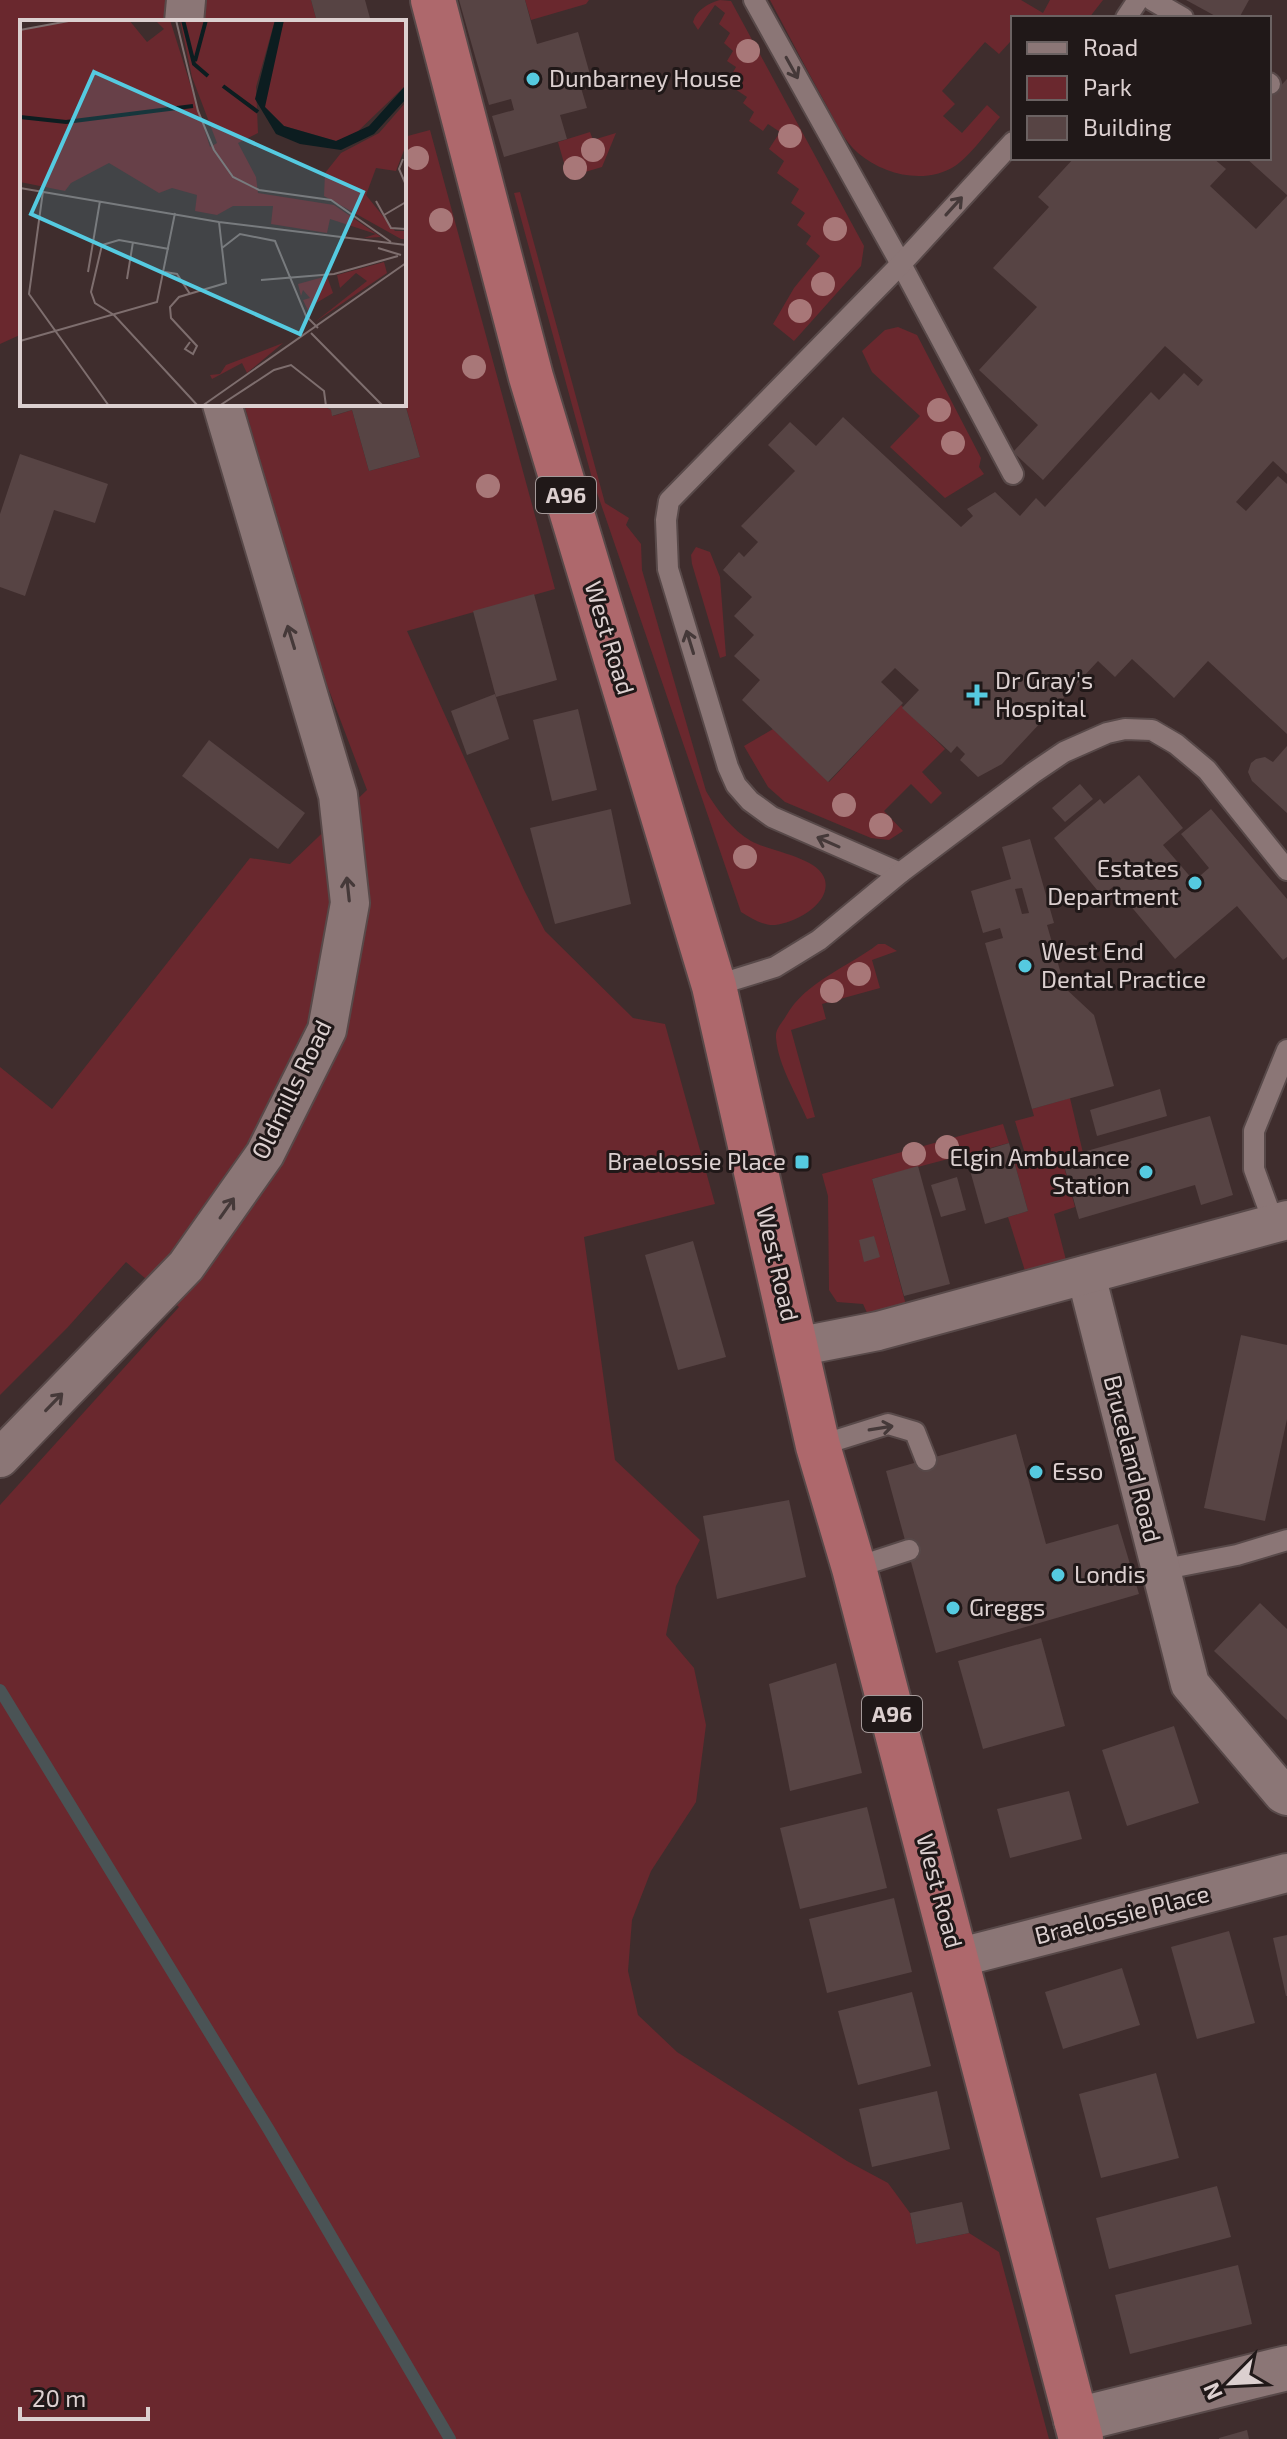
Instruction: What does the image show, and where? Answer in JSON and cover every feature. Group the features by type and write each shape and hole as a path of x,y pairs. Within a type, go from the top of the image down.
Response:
{"highway":[{"name":"West Road","path":"433,0 531,377 714,986 818,1446 854,1568 1078,2429"}],"street":[{"path":"184,20 186,0"},
{"name":"Oldmills Road","path":"0,1458 186,1266 265,1154 327,1030 350,903 338,795 223,406"},
{"path":"796,1347 878,1331 1280,1222"},
{"name":"Bruceland Road","path":"1086,1275 1190,1684 1287,1796"},
{"name":"Braelossie Place","path":"957,1958 1287,1873"},
{"path":"1078,2429 1287,2368"}],"lane":[{"path":"754,0 901,264 1013,474"},
{"path":"1152,0 1180,16"},
{"path":"900,873 772,817 750,801 736,785 668,569 669,501 901,264 1011,144"},
{"path":"714,986 775,967 808,947 900,873 1064,752 1091,738 1125,729 1152,730 1197,761 1287,870"},
{"path":"1280,1222 1254,1169 1252,1152 1254,1131 1287,1050"},
{"path":"818,1446 888,1424 915,1432 926,1460"},
{"path":"1160,1570 1237,1555 1287,1540"},
{"path":"854,1568 909,1550"}],"green space":[{"path":"0,0 172,0 169,20 20,20 20,335 0,344"},
{"path":"202,0 311,0 316,20 199,20"},
{"path":"525,0 589,0 586,4 531,20"},
{"path":"720,0 731,1 864,246 861,266 794,341 773,324 794,288 820,256 806,244 811,236 797,225 805,213 791,203 799,189 777,173 784,161 769,149 780,132 768,124 763,131 749,121 754,112 743,103 747,97 735,89 740,83 731,76 736,67 727,61 733,51 724,43 730,33 719,24 725,13 715,5 698,30 693,22 704,8"},
{"path":"770,0 1021,0 1043,13 1050,0 1103,0 1091,16 1011,16 1011,43 999,54 985,42 942,91 955,104 943,116 962,133 987,105 1000,117 961,162 943,172 905,175 880,167 858,153 838,126"},
{"path":"430,130 555,589 407,631 545,931 633,1018 665,1024 715,1204 584,1237 615,1460 700,1540 676,1586 666,1635 694,1668 706,1725 696,1802 651,1871 632,1920 628,1971 638,2015 677,2052 847,2161 888,2183 910,2213 916,2244 969,2233 999,2252 1049,2439 0,2439 0,1505 179,1307 126,1262 68,1327 0,1395 0,1067 52,1109 250,858 290,864 367,790 316,656 245,406 324,406 331,410 333,416 352,410 369,471 420,457 406,406 406,136"},
{"path":"590,132 593,140 616,133 602,167 568,177 558,142"},
{"path":"520,192 605,503 629,518 626,525 641,544 642,570 706,791 726,819 744,836 760,845 804,860 821,872 825,880 823,897 810,911 792,920 766,924 741,912 592,478 514,193"},
{"path":"898,327 917,335 981,458 979,467 984,474 945,498 890,447 920,416 872,372 862,351 885,330"},
{"path":"696,547 710,552 720,577 726,656 720,658 692,564 691,555"},
{"path":"901,705 945,749 922,772 942,793 931,804 911,784 884,811 903,831 889,840 871,838 785,802 768,787 744,746 773,729 829,782"},
{"path":"878,944 885,944 897,951 872,960 880,988 822,1004 826,1019 791,1030 815,1117 807,1119 780,1059 776,1038 778,1029 804,993"},
{"path":"1070,1098 1083,1153 1062,1159 1075,1207 1054,1214 1066,1260 1025,1271 1008,1217 1028,1211 1014,1161 1026,1157 1015,1121 1034,1116 1032,1109"},
{"path":"1003,1124 1009,1143 872,1179 906,1305 868,1315 863,1304 837,1302 829,1290 828,1196 822,1174"}],"building":[{"path":"311,0 365,0 370,20 316,20"},
{"name":"Dunbarney House","path":"459,0 525,0 537,44 578,32 591,78 579,81 587,108 560,115 567,139 504,157 492,116 514,110 511,99 489,105"},
{"path":"1186,0 1249,0 1240,16 1215,16"},
{"path":"1287,79 1287,195 1248,160 1271,160 1271,96"},
{"path":"1072,160 1215,160 1226,169 1210,186 1256,229 1287,196 1287,474 1273,461 1236,502 1246,511 1278,476 1287,484 1287,734 1208,661 1174,698 1132,659 1115,677 1098,661 1002,764 978,777 960,760 965,754 957,746 951,753 902,708 919,690 895,668 881,682 903,703 828,782 742,700 760,680 734,656 754,635 734,616 752,597 723,570 739,552 744,557 758,542 741,526 795,471 768,445 790,422 816,446 843,417 961,527 973,516 967,509 995,492 1020,516 1036,498 1045,507 1151,392 1159,400 1184,373 1198,386 1203,380 1165,346 1043,480 1013,452 1038,425 979,370 1037,307 993,268 1049,207 1038,197"},
{"path":"324,406 406,406 420,457 369,471 352,410 332,416 331,410"},
{"path":"20,454 108,484 95,523 54,510 25,596 0,587 0,514"},
{"path":"534,594 557,680 496,697 473,611"},
{"path":"495,694 509,739 467,755 451,711"},
{"path":"578,709 597,790 552,801 533,720"},
{"path":"209,740 305,813 278,849 182,776"},
{"path":"1287,746 1287,813 1252,781 1248,772 1256,759 1265,757 1273,762"},
{"name":"Estates Department","path":"1139,775 1183,828 1163,845 1194,881 1209,868 1181,834 1211,809 1287,899 1287,957 1283,960 1237,906 1175,959 1114,886 1102,896 1054,838 1100,799 1104,804"},
{"path":"1080,784 1093,799 1065,822 1052,808"},
{"path":"611,809 631,904 555,924 530,828"},
{"name":"West End Dental Practice","path":"1030,839 1054,923 1047,925 1065,988 1094,1015 1114,1086 1032,1109 985,943 1003,938 1000,928 983,933 971,891 1011,879 1002,847","holes":["1022,888 1029,913 1022,914 1015,889"]},
{"path":"1160,1089 1167,1116 1097,1136 1090,1110"},
{"name":"Elgin Ambulance Station","path":"1210,1116 1233,1195 1201,1205 1195,1185 1079,1219 1062,1158"},
{"path":"1009,1143 1028,1211 985,1224 966,1156"},
{"path":"918,1166 950,1284 904,1296 872,1179"},
{"path":"957,1177 966,1210 941,1217 931,1185"},
{"path":"874,1236 880,1257 864,1262 859,1240"},
{"path":"693,1241 726,1357 678,1370 645,1255"},
{"path":"1241,1335 1287,1345 1287,1419 1265,1521 1204,1508"},
{"path":"1016,1434 1046,1544 1118,1524 1139,1594 936,1653 886,1471"},
{"path":"789,1500 806,1577 717,1599 703,1516"},
{"path":"1260,1603 1287,1629 1287,1720 1214,1651"},
{"path":"1041,1638 1065,1726 983,1749 958,1661"},
{"path":"836,1663 862,1773 790,1791 769,1684"},
{"path":"1174,1726 1199,1803 1127,1826 1102,1750"},
{"path":"1069,1791 1082,1839 1010,1858 997,1809"},
{"path":"867,1807 887,1888 800,1909 780,1828"},
{"path":"894,1898 912,1972 827,1993 809,1919"},
{"path":"1229,1931 1255,2023 1197,2039 1171,1947"},
{"path":"1287,1935 1287,1996 1286,1996 1273,1938"},
{"path":"1122,1968 1140,2025 1063,2049 1045,1992"},
{"path":"912,1992 931,2066 858,2085 838,2011"},
{"path":"1156,2073 1179,2158 1101,2178 1079,2094"},
{"path":"937,2091 950,2149 872,2167 859,2109"},
{"path":"1217,2186 1231,2237 1109,2269 1096,2218"},
{"path":"962,2202 969,2233 916,2244 910,2213"},
{"path":"1238,2265 1252,2324 1130,2354 1115,2295"},
{"path":"1247,2430 1249,2439 1219,2439 1219,2438"}],"waterway":[{"path":"0,1690 269,2130 450,2439"}],"place":[{"name":"Dunbarney House","path":"533,79"},
{"name":"Dr Gray's Hospital","path":"977,695"},
{"name":"Estates Department","path":"1195,883"},
{"name":"West End Dental Practice","path":"1025,966"},
{"name":"Braelossie Place","path":"802,1162"},
{"name":"Elgin Ambulance Station","path":"1146,1172"},
{"name":"Esso","path":"1036,1472"},
{"name":"Londis","path":"1058,1575"},
{"name":"Greggs","path":"953,1608"}]}
